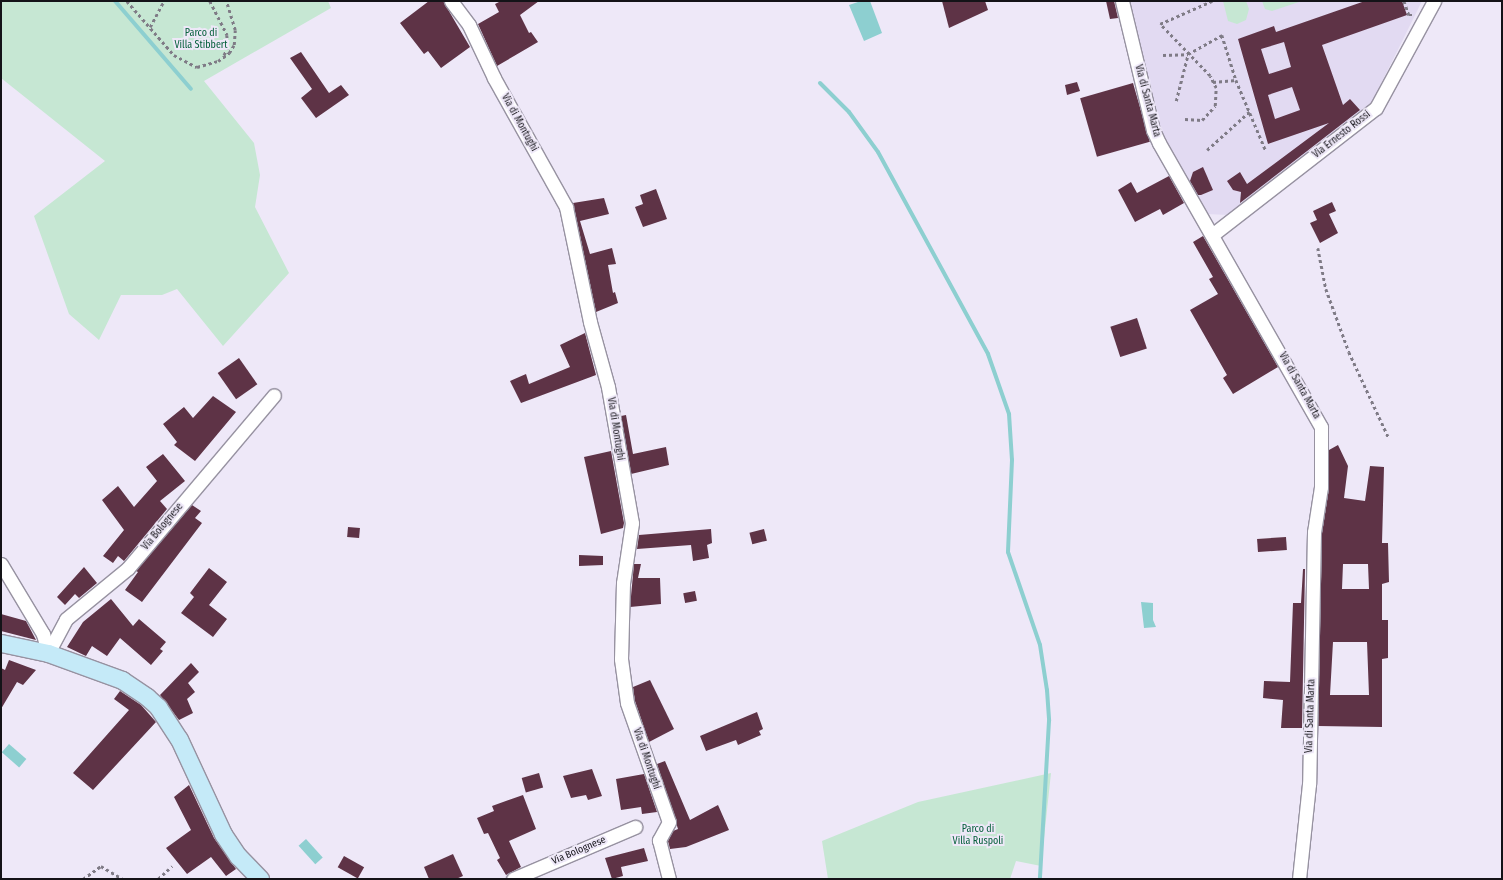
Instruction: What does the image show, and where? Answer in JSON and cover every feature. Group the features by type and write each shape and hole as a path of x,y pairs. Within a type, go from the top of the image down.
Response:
{"main road":[{"path":"1,643 48,653 122,680 158,707 179,739 223,834 238,856 260,879"}],"street":[{"name":"Via di Montughi","path":"451,1 469,25 494,78 566,206 590,322 608,387 632,523 630,551 622,583 620,659 627,703 669,822 659,840 669,879"},
{"name":"Via di Santa Marta","path":"1122,1 1153,130 1321,427 1321,487 1314,532 1309,784 1299,879"},
{"name":"Via Ernesto Rossi","path":"1212,235 1376,108 1434,1"},
{"name":"Via Bolognese","path":"48,653 66,619 128,568 274,395"},
{"path":"1,564 43,634 48,653"},
{"name":"Via Bolognese","path":"520,878 636,827"}],"path":[{"path":"127,1 168,50 189,65 201,67 223,57 232,50 236,39 226,1"},
{"path":"150,27 164,1"},
{"path":"210,1 227,34 228,46 223,57"},
{"path":"1185,119 1202,120 1215,106 1216,88 1213,82 1160,24 1212,1"},
{"path":"1404,1 1409,15 1413,15"},
{"path":"1163,55 1188,54 1222,35 1248,112 1266,151"},
{"path":"1176,101 1188,54"},
{"path":"1213,82 1236,80"},
{"path":"1206,150 1248,112"},
{"path":"1318,248 1326,289 1349,352 1389,438"},
{"path":"83,879 101,866 123,879"},
{"path":"158,879 172,866"}],"shaded area":[{"path":"861,1 870,1 882,33 864,41 849,5"},
{"path":"1128,1 1422,1 1371,104 1228,215 1207,214 1157,128"},
{"path":"1141,602 1153,603 1153,620 1156,627 1144,628"},
{"path":"9,744 26,759 19,767 2,752"},
{"path":"306,839 323,858 315,864 299,846"}],"green space":[{"name":"Parco di Villa Stibbert","path":"1,1 328,1 331,8 204,81 254,143 260,175 255,207 289,273 223,346 177,289 162,295 121,295 99,340 69,314 34,216 105,161 1,78"},
{"path":"1223,1 1246,1 1249,9 1246,20 1237,24 1228,21"},
{"path":"1262,1 1302,1 1272,11 1265,9"},
{"name":"Parco di Villa Ruspoli","path":"1051,773 1041,866 1016,861 1010,879 828,879 822,841 918,802"}],"building":[{"path":"429,1 443,1 470,47 441,68 428,51 424,54 400,23"},
{"path":"501,1 539,1 520,15 529,33 531,32 538,42 497,66 478,24 499,12 495,4"},
{"path":"942,1 985,1 988,10 949,28"},
{"path":"1106,1 1114,1 1118,18 1110,19"},
{"path":"1365,1 1402,1 1407,15 1322,45 1343,105 1350,99 1360,110 1240,203 1241,192 1233,190 1227,181 1240,172 1247,184 1329,123 1268,144 1238,39 1274,26 1276,32","holes":["1284,42 1291,67 1269,74 1261,49","1292,87 1300,110 1275,119 1268,95"]},
{"path":"301,52 329,93 341,85 349,95 316,118 301,98 312,89 290,58"},
{"path":"1077,82 1080,91 1067,95 1065,85"},
{"path":"1133,83 1150,142 1097,157 1080,98"},
{"path":"1203,167 1213,190 1198,195 1190,181 1193,172"},
{"path":"1169,176 1184,203 1163,215 1160,209 1135,222 1118,190 1131,182 1137,193"},
{"path":"656,189 667,219 643,227 635,207 643,204 640,195"},
{"path":"604,198 609,214 580,221 590,254 612,248 616,264 608,265 613,293 615,292 618,303 596,312 573,203"},
{"path":"1332,202 1336,211 1329,214 1338,233 1320,243 1310,223 1317,220 1313,211"},
{"path":"1203,236 1278,367 1233,394 1223,378 1227,375 1190,310 1218,294 1209,279 1213,277 1193,242"},
{"path":"1137,318 1147,348 1120,357 1110,327"},
{"path":"585,333 596,375 521,403 510,381 526,374 529,384 570,367 560,345"},
{"path":"239,358 257,384 236,399 218,373"},
{"path":"213,396 236,412 195,461 174,445 177,442 163,424 184,407 193,418"},
{"path":"626,415 633,454 666,447 669,465 631,474 621,416"},
{"path":"1338,445 1348,466 1344,498 1365,501 1370,466 1384,467 1382,543 1388,543 1389,582 1382,584 1382,620 1388,620 1388,658 1382,659 1382,727 1318,726 1322,533 1329,488 1329,450","holes":["1343,564 1368,564 1369,589 1342,589","1333,642 1367,642 1369,695 1330,695"]},
{"path":"611,451 624,523 623,528 601,534 584,457"},
{"path":"163,454 185,481 160,501 167,509 124,561 118,556 113,563 103,556 124,530 102,500 118,486 134,507 157,481 146,467"},
{"path":"192,505 201,511 195,518 202,523 142,602 125,590 138,572 136,571"},
{"path":"348,527 360,528 359,538 347,537"},
{"path":"711,529 712,543 707,545 709,558 693,561 691,545 637,549 639,535"},
{"path":"764,529 767,541 752,544 749,533"},
{"path":"1286,537 1287,550 1258,552 1257,539"},
{"path":"579,555 603,556 603,565 579,566"},
{"path":"634,564 641,564 638,578 660,578 661,604 630,607"},
{"path":"84,567 97,583 79,598 75,594 65,605 57,597"},
{"path":"209,568 227,582 209,605 227,619 213,637 181,613 194,597 190,593"},
{"path":"1303,569 1305,569 1302,728 1281,728 1283,700 1263,698 1264,681 1290,682 1293,603 1301,603"},
{"path":"695,591 697,601 685,603 683,593"},
{"path":"111,599 133,626 139,619 166,642 160,649 163,651 151,665 120,638 107,656 92,646 86,656 67,647 83,622"},
{"path":"1,614 26,621 36,640 1,631"},
{"path":"9,660 36,670 23,685 17,682 1,709 1,668 5,670"},
{"path":"191,663 199,672 188,683 195,692 187,699 193,713 179,720 160,695"},
{"path":"650,680 674,729 649,742 635,701 633,687"},
{"path":"120,691 141,705 156,722 93,790 73,773 129,710 114,699"},
{"path":"757,712 763,729 759,731 761,735 738,745 736,740 706,751 700,736"},
{"path":"665,761 690,820 718,805 729,830 686,847 670,849 668,841 673,831 678,829 657,764"},
{"path":"592,769 602,796 588,800 586,795 571,798 563,776"},
{"path":"539,773 543,787 526,792 522,778"},
{"path":"644,774 657,812 642,814 641,807 621,810 616,779"},
{"path":"189,785 214,838 236,869 226,876 211,857 187,874 166,848 191,830 174,797"},
{"path":"523,795 536,829 509,841 521,867 506,875 497,860 500,858 488,833 484,834 477,818 494,811 492,806"},
{"path":"644,848 648,861 621,867 623,876 612,879 605,858"},
{"path":"453,854 463,876 456,879 429,879 424,867"},
{"path":"344,856 364,867 358,879 338,867"}],"waterway":[{"path":"115,1 191,89"},
{"path":"820,83 849,112 878,152 988,354 1009,414 1012,460 1008,552 1040,645 1047,690 1049,721 1040,879"}]}
